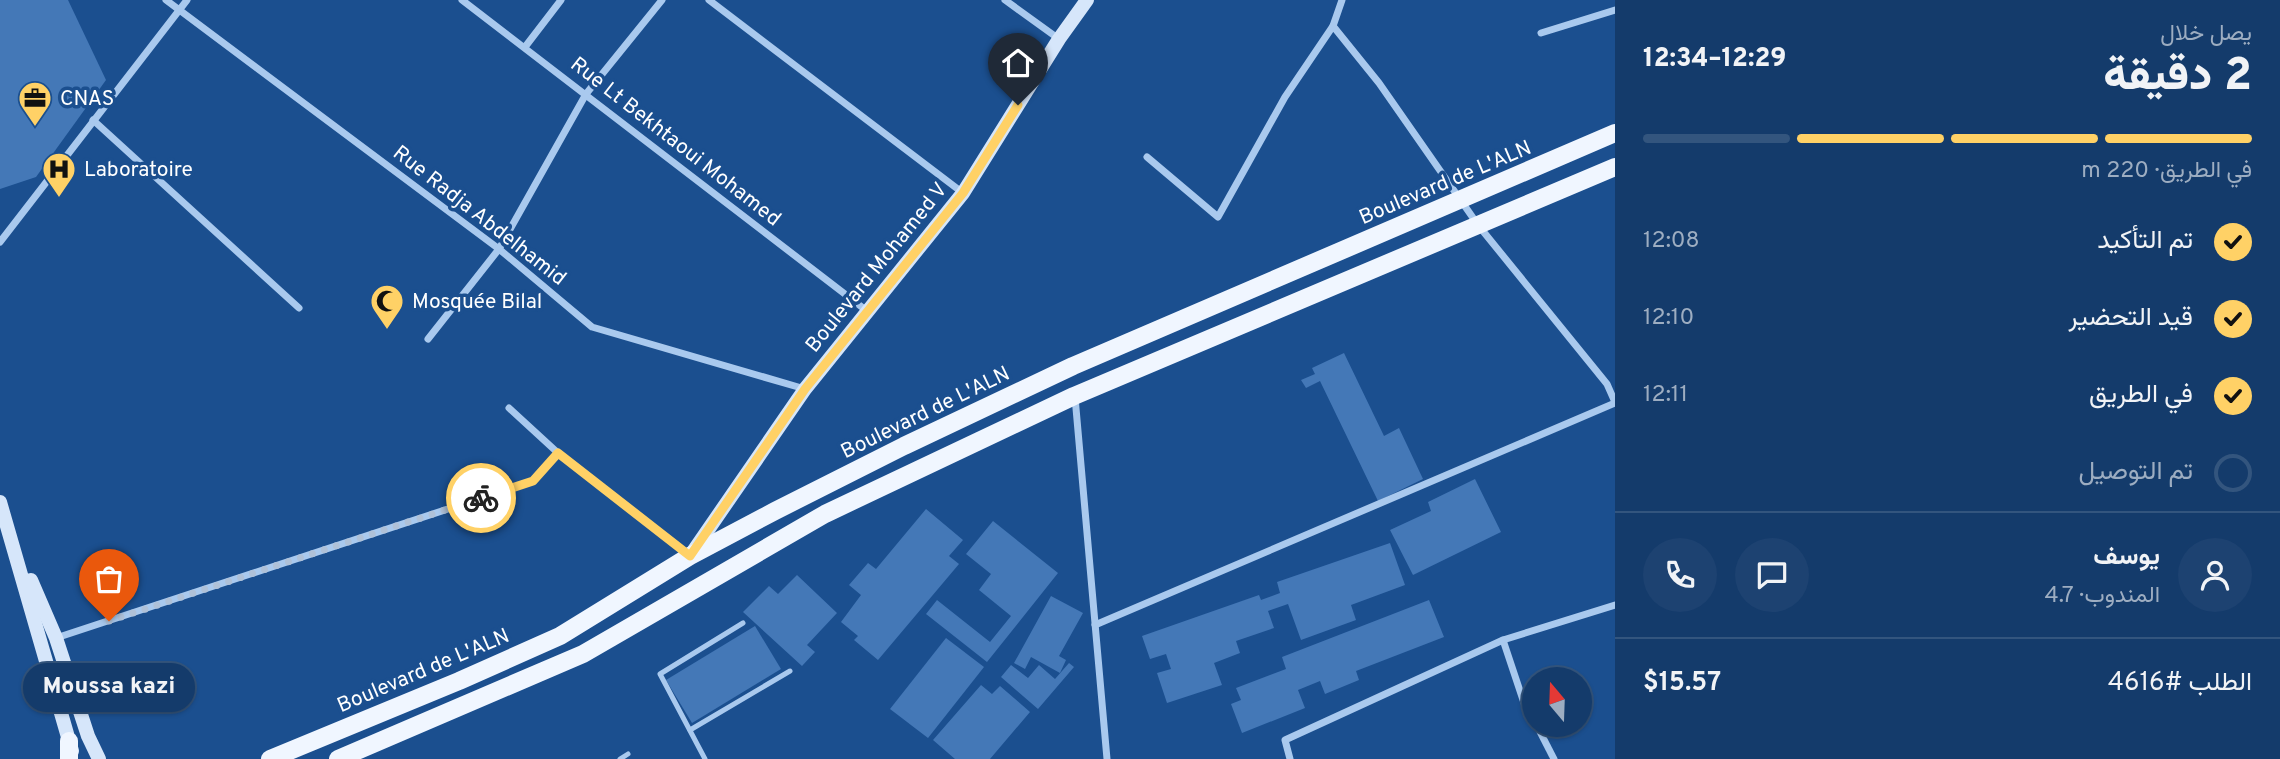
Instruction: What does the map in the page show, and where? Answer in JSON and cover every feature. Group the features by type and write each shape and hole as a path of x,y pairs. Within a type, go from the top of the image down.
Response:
{"main road":[{"name":"Boulevard Mohamed V","path":"690,556 805,389 963,193 1059,39 1087,0"},
{"name":"Boulevard de L'ALN","path":"270,759 560,636 690,556 904,446 1073,366 1615,133"},
{"path":"338,759 583,654 825,514 1074,396 1615,167"},
{"path":"0,502 69,750 75,759"},
{"path":"7,524 56,638 99,759"}],"street":[{"name":"Rue Radja Abdelhamid","path":"166,0 499,249 592,327 805,389"},
{"path":"0,242 187,0"},
{"name":"Rue Lt Bekhtaoui Mohamed","path":"462,0 867,311"},
{"path":"525,47 561,0"},
{"path":"428,339 499,249 586,94 662,0"},
{"path":"709,0 963,193"},
{"path":"1005,0 1059,39"},
{"path":"1147,157 1218,217 1285,97 1333,26 1342,0"},
{"path":"1541,33 1615,10"},
{"path":"1095,625 1615,402 1607,384 1478,225 1379,83 1333,26"},
{"path":"93,120 299,308"},
{"path":"1074,396 1107,759"},
{"path":"509,408 558,453 690,556"},
{"path":"56,638 533,481 558,453"},
{"path":"1290,759 1285,740 1503,639 1615,605"},
{"path":"1503,639 1522,696"},
{"path":"1542,737 1554,759"}],"lane":[{"path":"705,759 660,674 743,623"},
{"path":"690,730 790,671"},
{"path":"620,759 628,754"}],"building":[{"name":"CNAS","path":"0,0 68,0 106,80 36,177 0,189"},
{"path":"1344,353 1384,436 1399,428 1423,479 1378,501 1320,381 1306,388 1301,380 1315,374 1312,368"},
{"path":"1475,479 1501,532 1413,575 1390,530 1431,511 1428,502"},
{"path":"926,509 963,540 949,556 959,564 878,660 854,640 858,636 841,622 861,595 849,585 868,563 876,569"},
{"path":"993,521 1058,573 987,662 926,614 937,600 990,642 1011,616 979,590 991,574 966,554"},
{"path":"1390,543 1405,585 1351,605 1356,620 1301,640 1288,604 1268,611 1274,628 1236,641 1240,653 1214,663 1222,685 1167,703 1157,673 1171,669 1166,654 1150,659 1142,636 1259,595 1261,600 1280,593 1277,582"},
{"path":"797,575 837,613 807,645 815,652 802,666 743,612 769,586 778,594"},
{"path":"1051,596 1083,613 1059,656 1066,660 1060,673 1031,657 1025,669 1014,663"},
{"path":"1429,600 1444,637 1356,671 1359,680 1325,694 1320,681 1298,690 1305,708 1242,733 1231,704 1241,700 1236,688 1286,669 1282,657"},
{"path":"755,626 781,669 692,723 666,680"},
{"path":"946,638 984,667 928,738 890,709"},
{"path":"1069,663 1074,667 1038,709 1001,677 1011,665 1028,678 1039,665 1055,679"},
{"path":"981,685 992,694 1000,686 1030,712 990,759 955,759 933,740"}],"way so far":[{"path":"109,621 481,498"}],"place":[{"name":"CNAS","path":"35,128"},
{"name":"Laboratoire","path":"59,199"},
{"name":"Mosquée Bilal","path":"387,331"},
{"name":"Moussa kazi","path":"109,621"}],"route":[{"path":"481,498 533,481 558,453 690,556 805,389 963,193 1018,105"}]}
